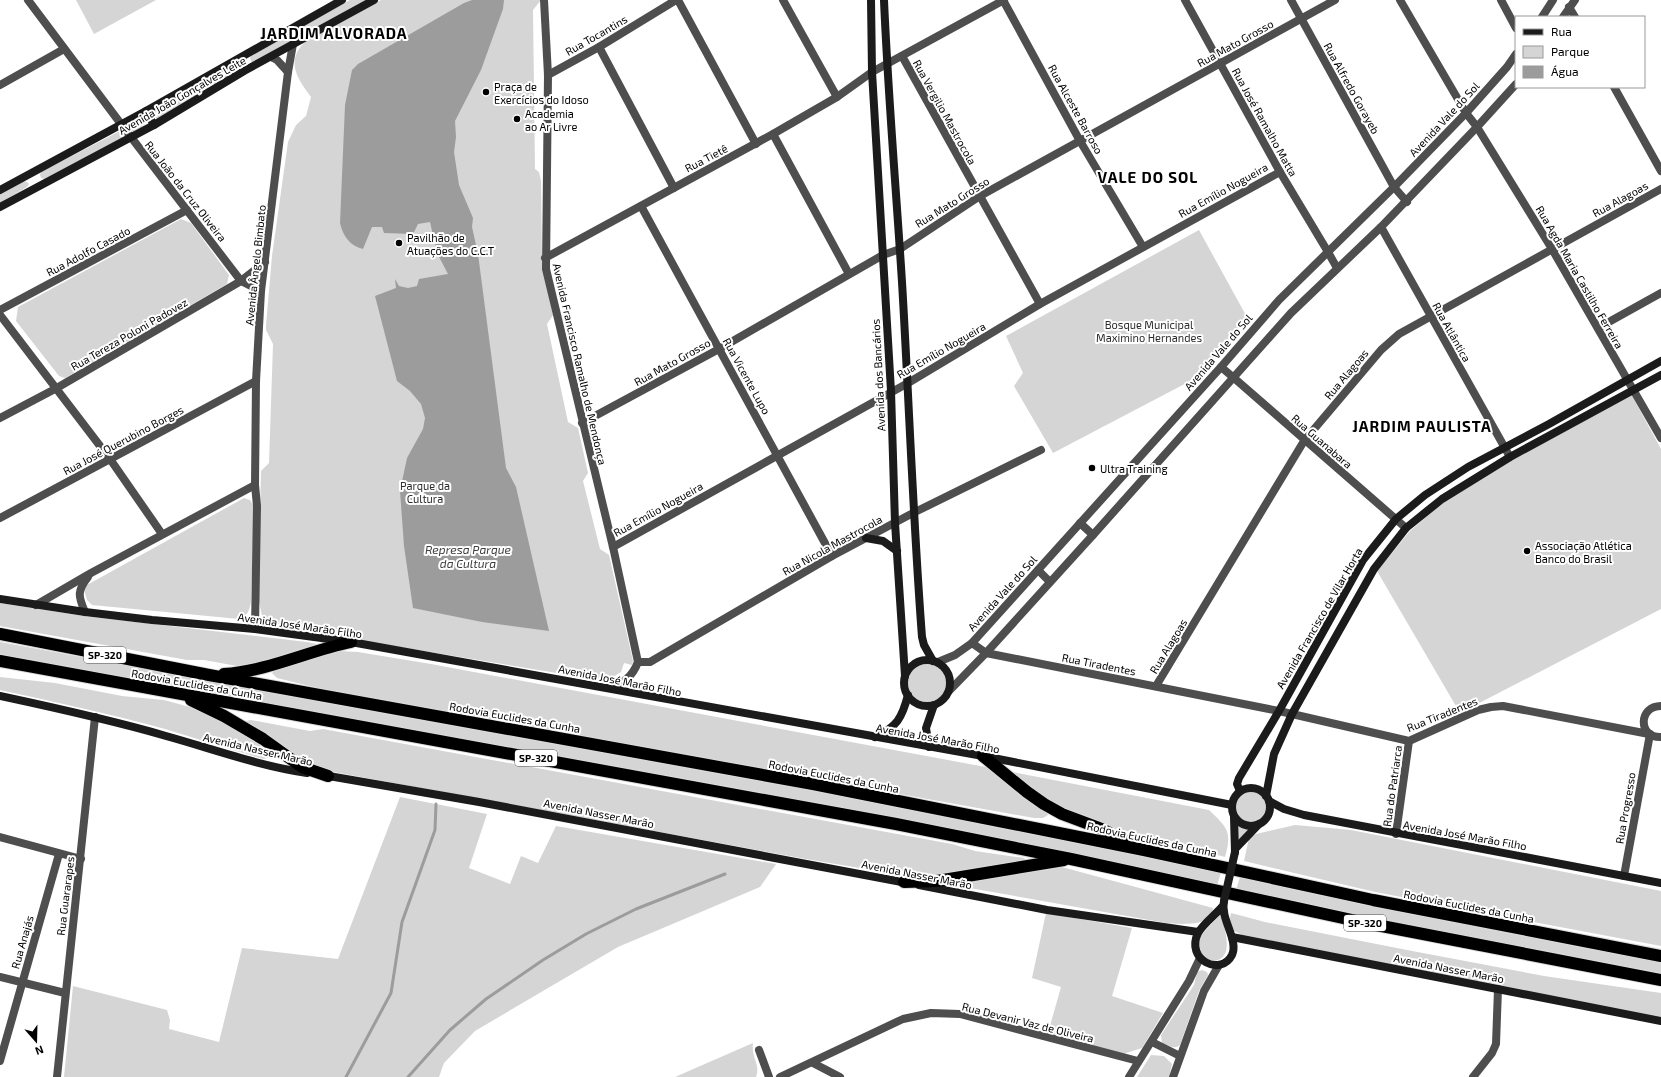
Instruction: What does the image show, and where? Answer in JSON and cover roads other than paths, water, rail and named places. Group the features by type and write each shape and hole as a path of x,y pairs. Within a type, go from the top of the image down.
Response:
{"highway":[{"name":"Rodovia Euclides da Cunha","path":"0,634 209,676 813,784 1144,850 1373,900 1661,956"},
{"path":"209,676 260,668 351,642"},
{"name":"Rodovia Euclides da Cunha","path":"0,661 896,824 1071,859 1366,924 1661,980"},
{"path":"177,694 231,720 263,739 302,767 328,776"},
{"path":"983,756 1044,804 1062,814 1102,829 1144,850"},
{"path":"904,882 937,881 1071,859"}],"main road":[{"name":"Avenida João Gonçalves Leite","path":"0,190 146,111 342,0"},
{"name":"Avenida João Gonçalves Leite","path":"0,206 154,125 244,71 374,0"},
{"name":"Avenida dos Bancários","path":"871,0 872,72 891,391 896,551 906,676"},
{"path":"884,0 908,383 913,513 922,637 924,645 936,662 947,672 950,678 949,691 945,697 934,705 928,706 917,703 908,695 905,689 906,676 913,665 926,660 936,662"},
{"path":"146,111 154,125"},
{"path":"32,172 39,185"},
{"name":"Avenida Francisco de Vilar Horta","path":"1240,791 1237,784 1239,778 1279,711 1363,560 1396,519 1431,491 1468,467 1549,424 1661,361"},
{"name":"Avenida Francisco de Vilar Horta","path":"1267,798 1274,754 1292,714 1374,569 1406,528 1442,499 1510,457 1661,375"},
{"path":"1549,424 1554,433"},
{"path":"866,538 883,541 896,551"},
{"name":"Avenida José Marão Filho","path":"0,600 85,612 152,620 255,629 351,642 875,738 983,756 1232,805"},
{"path":"1335,610 1347,617"},
{"path":"1302,669 1313,676"},
{"path":"875,738 896,724 904,710 908,695"},
{"name":"Avenida Nasser Marão","path":"0,696 95,717 167,736 218,752 293,771 464,799 1047,910 1198,932"},
{"path":"929,747 926,728 934,705"},
{"path":"1223,904 1198,932 1195,942 1195,948 1200,958 1209,964 1219,964 1228,960 1232,955 1234,947 1232,937 1227,927 1223,904 1236,850 1232,805 1233,800 1240,791 1247,788 1254,788 1261,791 1267,798 1269,811 1267,816 1236,850"},
{"name":"Avenida José Marão Filho","path":"1267,798 1284,809 1304,815 1396,834 1661,883"},
{"path":"1234,817 1238,822 1248,826 1260,824"},
{"name":"Avenida Nasser Marão","path":"1232,937 1661,1022"}],"street":[{"name":"Rua João da Cruz Oliveira","path":"28,0 120,124 241,281 261,291"},
{"name":"Avenida Francisco Ramalho de Mendonça","path":"544,0 548,75 546,270 613,547 638,662"},
{"path":"677,0 756,144"},
{"name":"Rua Tocantins","path":"548,75 599,47 677,0"},
{"path":"782,0 837,97"},
{"path":"887,64 1003,0"},
{"name":"Rua Alceste Barroso","path":"1003,0 1080,141 1143,247"},
{"name":"Rua José Ramalho Matta","path":"1185,0 1280,172 1337,268"},
{"name":"Rua Alfredo Gorayeb","path":"1291,0 1300,19 1394,187 1407,202"},
{"name":"Rua Mato Grosso","path":"582,423 719,349 849,274 900,249 980,196 1335,0"},
{"name":"Rua Agda Maria Castilho Ferreira","path":"1400,0 1466,113 1477,127 1552,249 1661,438"},
{"path":"1501,0 1515,26"},
{"path":"1543,16 1553,0"},
{"path":"1564,16 1575,0"},
{"path":"1569,7 1574,16"},
{"name":"Avenida Ângelo Bimbato","path":"255,629 257,506 255,486 256,381 261,291 288,72 293,44"},
{"path":"599,47 674,188"},
{"path":"0,85 64,49"},
{"name":"Avenida Vale do Sol","path":"936,662 956,655 972,643 1279,300 1394,187 1466,113 1507,67 1515,55"},
{"name":"Rua Vergilio Mastrocola","path":"902,56 1040,304"},
{"path":"271,57 277,60 288,72"},
{"name":"Rua Tietê","path":"545,258 756,144 837,97 872,72 887,64"},
{"path":"949,691 986,653 1234,378 1290,313 1407,202 1515,85"},
{"path":"1615,88 1661,171"},
{"path":"773,134 849,274"},
{"name":"Rua Emílio Nogueira","path":"613,547 891,391 908,383 1040,304 1280,172"},
{"name":"Rua Alagoas","path":"1156,686 1304,440 1381,350 1399,334 1661,189"},
{"name":"Rua Vicente Lupo","path":"641,206 778,454 832,556"},
{"name":"Rua Adolfo Casado","path":"0,310 187,210"},
{"name":"Rua Atlântica","path":"1381,227 1510,457"},
{"name":"Rua Tereza Poloni Padovez","path":"0,418 55,390 241,281 265,262"},
{"path":"1598,328 1661,293"},
{"path":"0,315 55,390 110,459 162,534"},
{"name":"Rua Guanabara","path":"1220,367 1406,528"},
{"name":"Rua José Querubino Borges","path":"0,518 256,381"},
{"name":"Rua Nicola Mastrocola","path":"638,662 650,662 832,556 913,513 1041,450"},
{"path":"36,605 162,534 255,486"},
{"path":"1080,523 1093,534"},
{"path":"1038,570 1050,582"},
{"path":"85,612 79,597 80,587 91,573"},
{"path":"972,643 986,653"},
{"name":"Rua Tiradentes","path":"986,653 1279,711 1409,741 1478,710 1503,706 1654,736"},
{"path":"608,688 623,683 632,674 638,662"},
{"path":"1654,736 1644,726 1644,717 1653,707 1661,706"},
{"name":"Rua Guararapes","path":"57,1077 95,717"},
{"name":"Rua Progresso","path":"1624,876 1648,744 1654,736"},
{"name":"Rua do Patriarca","path":"1396,834 1409,741"},
{"path":"0,837 80,859"},
{"name":"Rua Anajás","path":"0,1061 59,854"},
{"path":"1130,1077 1138,1061 1152,1042 1189,981 1200,958"},
{"path":"1172,1077 1204,991 1219,964"},
{"path":"0,977 65,993"},
{"path":"1472,1077 1492,1053 1496,1044 1498,989"},
{"name":"Rua Devanir Vaz de Oliveira","path":"780,1077 813,1063 903,1019 931,1013 960,1014 1138,1061"},
{"path":"1152,1042 1180,1056"},
{"path":"759,1050 769,1077"},
{"path":"813,1063 840,1077"}],"water":[{"name":"Represa Parque da Cultura","path":"472,0 504,0 503,9 481,70 455,121 456,137 454,152 459,185 473,218 472,227 478,254 506,468 516,487 549,631 482,622 413,608 404,546 400,491 407,458 423,429 425,418 421,404 410,391 397,381 375,296 396,288 395,279 399,286 408,288 417,286 419,279 448,274 437,253 430,222 418,224 413,234 384,233 382,227 372,227 363,249 354,246 348,240 340,223 345,105 352,70 358,64 464,3"}],"waterway":[{"path":"346,1077 391,993 402,922 435,830 436,804"},
{"path":"408,1077 450,1030 486,999 543,960 586,934 636,909 725,874"}],"place":[{"name":"Praça de Exercícios do Idoso","path":"486,92"},
{"name":"Academia ao Ar Livre","path":"517,119"},
{"name":"Pavilhão de Atuações do C.C.T","path":"399,243"},
{"name":"Ultra Training","path":"1092,468"},
{"name":"Associação Atlética Banco do Brasil","path":"1527,551"}],"district":[{"name":"JARDIM ALVORADA","path":"334,33"},
{"name":"VALE DO SOL","path":"1148,177"},
{"name":"JARDIM PAULISTA","path":"1422,426"}],"park label":[{"name":"Bosque Municipal Maximino Hernandes","path":"1149,330"},
{"name":"Parque da Cultura","path":"425,491"}]}
